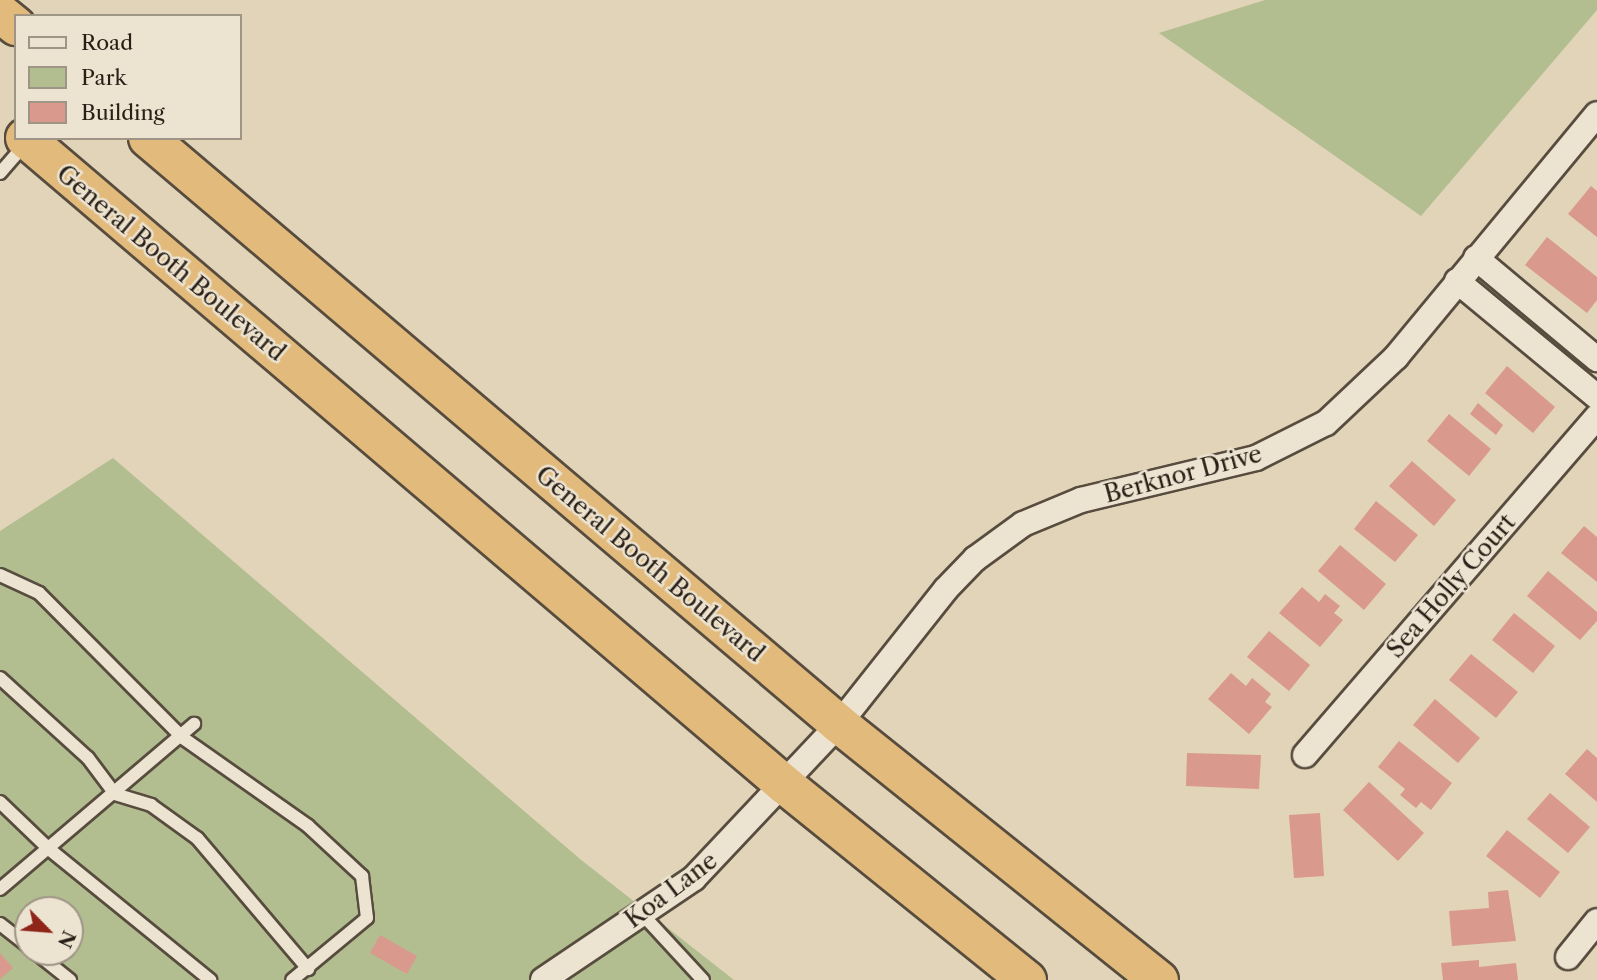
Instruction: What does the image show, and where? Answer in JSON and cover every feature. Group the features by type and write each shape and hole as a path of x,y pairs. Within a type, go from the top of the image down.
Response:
{"highway":[{"path":"0,13 14,24"},
{"name":"General Booth Boulevard","path":"26,140 785,785 1027,980"},
{"name":"General Booth Boulevard","path":"150,140 839,724 1159,980"}],"street":[{"name":"Berknor Drive","path":"785,785 839,724 946,589 975,559 1023,524 1082,500 1256,458 1326,422 1396,356 1597,114"},
{"path":"1476,258 1597,359"},
{"path":"1457,281 1597,397"},
{"name":"Sea Holly Court","path":"1305,755 1597,417"},
{"name":"Koa Lane","path":"543,980 694,878 785,785"},
{"path":"1568,957 1597,921"}],"lane":[{"path":"0,173 14,139"},
{"path":"0,575 39,593 183,738 309,826 362,876 367,918 292,980"},
{"path":"0,678 88,758 115,794 151,805 197,838 308,969"},
{"path":"0,889 183,738 194,724"},
{"path":"0,802 49,849 210,980"},
{"path":"642,914 703,980"},
{"path":"0,924 14,935"},
{"path":"52,966 70,980"}],"green space":[{"path":"1265,0 1597,0 1597,10 1421,216 1159,33"},
{"path":"113,458 580,859 734,980 0,980 0,531"}],"building":[{"path":"1591,186 1597,191 1597,237 1568,214"},
{"path":"1547,237 1597,277 1597,300 1587,313 1525,265"},
{"path":"1507,366 1555,407 1533,433 1485,393"},
{"path":"1478,403 1503,425 1496,435 1470,414"},
{"path":"1449,414 1491,449 1469,476 1427,441"},
{"path":"1412,461 1456,500 1434,526 1389,486"},
{"path":"1376,501 1418,535 1395,562 1354,529"},
{"path":"1584,526 1597,537 1597,582 1561,553"},
{"path":"1340,545 1386,584 1364,610 1318,571"},
{"path":"1548,571 1597,612 1597,621 1580,640 1527,596"},
{"path":"1302,587 1319,602 1325,594 1340,606 1334,613 1343,620 1320,647 1279,613"},
{"path":"1514,613 1555,646 1533,673 1492,640"},
{"path":"1269,631 1310,665 1289,691 1247,657"},
{"path":"1471,654 1518,692 1496,718 1449,680"},
{"path":"1231,673 1246,686 1252,678 1271,694 1265,702 1272,707 1249,734 1208,699"},
{"path":"1435,699 1480,738 1458,763 1413,725"},
{"path":"1399,741 1452,783 1431,810 1421,802 1416,808 1400,795 1405,789 1378,767"},
{"path":"1587,749 1597,758 1597,802 1565,774"},
{"path":"1187,753 1261,755 1259,789 1186,786"},
{"path":"1369,782 1424,833 1398,861 1343,810"},
{"path":"1550,793 1590,827 1568,853 1527,819"},
{"path":"1320,813 1324,876 1294,878 1289,815"},
{"path":"1507,830 1560,872 1540,898 1486,856"},
{"path":"1508,890 1516,941 1452,946 1449,911 1489,908 1488,892"},
{"path":"380,935 417,956 407,974 370,953"},
{"path":"0,953 13,968 0,979"},
{"path":"1479,960 1479,967 1516,963 1518,980 1443,980 1441,963"}]}
